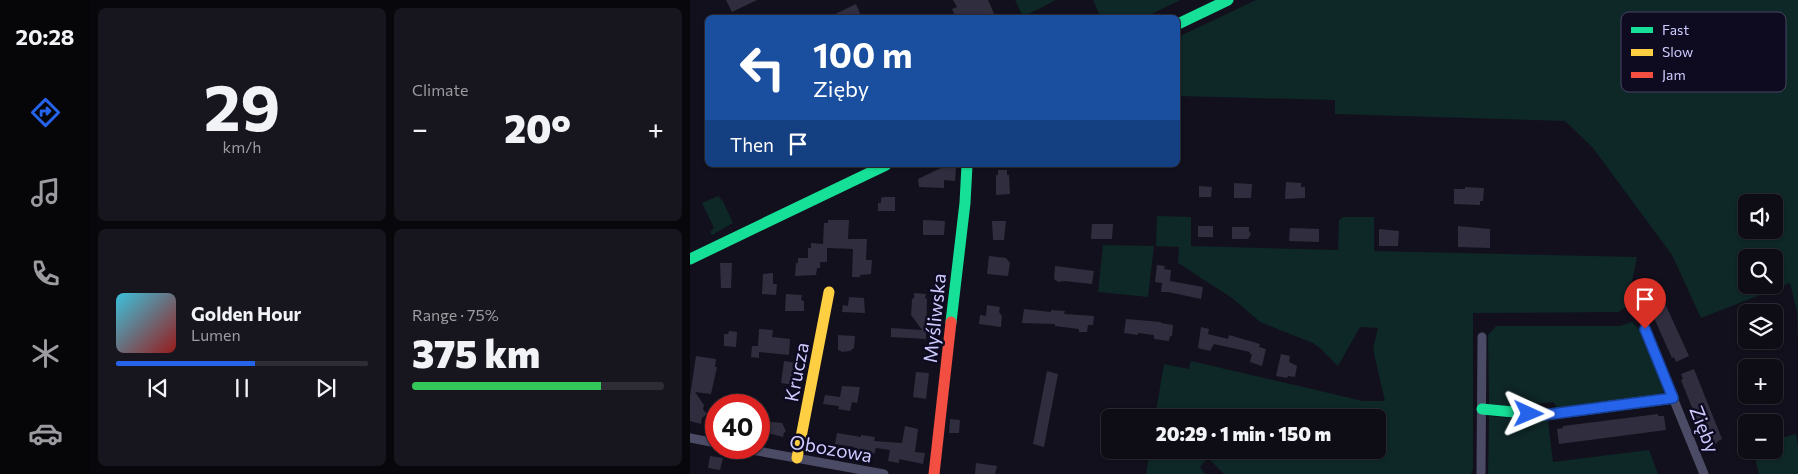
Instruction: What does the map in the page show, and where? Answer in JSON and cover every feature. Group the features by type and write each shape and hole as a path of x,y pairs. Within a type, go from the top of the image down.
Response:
{"street":[{"path":"1180,23 1228,0"},
{"path":"690,259 882,167"},
{"name":"Myśliwska","path":"934,474 964,212 967,167"},
{"name":"Krucza","path":"797,458 829,292"},
{"name":"Zięby","path":"1645,329 1704,474"},
{"path":"1480,474 1482,337"},
{"name":"Zięby","path":"1482,409 1544,415 1673,398"},
{"path":"690,438 705,441"},
{"name":"Obozowa","path":"770,453 884,474"}],"green space":[{"path":"1015,0 1056,0 1027,15 1022,15"},
{"path":"1093,0 1181,0 1149,15 1100,15"},
{"path":"1256,0 1798,0 1798,342 1797,311 1790,283 1783,286 1783,249 1738,249 1738,294 1762,294 1701,318 1672,255 1593,148 1565,121 1335,114 1335,100 1180,96 1180,36"},
{"path":"718,196 723,201 733,223 712,235 710,232 714,228 702,203"},
{"path":"1157,216 1191,217 1191,246 1338,250 1339,220 1343,217 1374,217 1374,251 1637,257 1627,306 1619,312 1473,313 1473,469 1471,474 1224,474 1209,459 1386,459 1386,409 1156,409 1164,364 1189,369 1191,361 1363,401 1385,401 1373,349 1378,328 1360,327 1338,366 1313,343 1260,322 1232,298 1178,263 1179,247 1156,246"},
{"path":"1103,245 1154,246 1148,297 1098,292"},
{"path":"1632,322 1641,331 1666,388 1660,396 1559,409 1553,402 1536,404 1536,410 1489,404 1488,335 1496,326 1620,326"},
{"path":"1489,416 1548,421 1553,462 1649,450 1658,474 1488,474"},
{"path":"1796,434 1798,474 1759,474 1755,459 1783,459 1783,438"},
{"path":"1148,459 1207,459 1200,467 1205,474 1146,474"}],"building":[{"path":"726,0 757,0 732,12"},
{"path":"953,0 988,0 995,15 955,15 952,9 957,7"},
{"path":"856,4 861,15 833,15"},
{"path":"943,167 956,168 955,181 944,180 944,188 919,187 918,179"},
{"path":"998,170 1007,170 1010,194 996,195 996,175 998,175"},
{"path":"1286,182 1301,183 1301,187 1305,187 1305,198 1285,199"},
{"path":"1234,183 1252,184 1251,198 1234,198"},
{"path":"1199,186 1212,187 1211,197 1199,197"},
{"path":"1465,187 1484,188 1483,201 1480,201 1480,205 1454,204 1454,189 1465,189"},
{"path":"895,197 895,211 878,211 878,203 881,203 881,198"},
{"path":"828,220 849,220 848,239 867,239 866,260 872,260 871,274 852,277 853,249 827,248 827,262 820,262 820,268 817,268 816,275 795,276 798,258 808,258 808,248 811,248 811,243 823,244 824,223 828,223"},
{"path":"923,220 945,221 944,235 923,235"},
{"path":"992,221 1006,221 1004,240 993,240"},
{"path":"1092,224 1113,224 1112,239 1091,239"},
{"path":"1198,226 1213,226 1213,237 1198,237"},
{"path":"1458,226 1490,229 1490,248 1458,247"},
{"path":"1232,227 1249,227 1251,234 1248,239 1232,239"},
{"path":"1290,228 1319,229 1319,242 1289,241"},
{"path":"1379,229 1399,231 1398,246 1379,246"},
{"path":"989,256 1006,258 1010,263 1008,276 987,274"},
{"path":"720,263 732,263 731,288 721,288"},
{"path":"1157,265 1165,266 1164,269 1171,270 1170,281 1203,287 1201,299 1161,292 1162,283 1155,282"},
{"path":"1055,266 1094,271 1092,284 1058,282 1054,279"},
{"path":"773,273 773,284 777,284 776,295 762,294 763,274"},
{"path":"914,293 926,294 926,339 891,337 891,328 922,330 911,315"},
{"path":"786,294 802,295 801,300 804,301 804,311 785,311"},
{"path":"849,297 864,298 865,313 842,312 843,305 848,306"},
{"path":"1662,297 1689,356 1676,362 1674,357 1672,358 1650,309 1652,308 1649,303 1655,298"},
{"path":"987,305 1000,307 999,312 1002,316 1001,327 979,324 980,315 986,316"},
{"path":"1024,309 1051,312 1051,310 1065,311 1064,314 1094,316 1093,325 1088,325 1087,332 1079,332 1079,329 1055,326 1055,324 1022,323"},
{"path":"1126,319 1173,325 1172,336 1170,336 1169,341 1154,339 1154,335 1124,333"},
{"path":"1201,327 1209,329 1208,334 1228,339 1229,335 1260,344 1259,347 1266,349 1262,366 1250,362 1252,354 1250,352 1214,344 1210,351 1198,348"},
{"path":"759,329 773,330 772,337 790,339 789,355 759,352 759,358 751,357 752,346 758,346"},
{"path":"729,331 737,332 736,347 724,346 724,334 728,334"},
{"path":"838,335 855,336 854,348 850,351 841,352 838,350"},
{"path":"1281,354 1290,356 1289,362 1297,366 1295,377 1276,376"},
{"path":"696,356 716,359 715,367 717,367 711,394 695,392 704,405 705,416 702,418 701,424 690,421 690,396"},
{"path":"784,361 797,363 794,385 781,383"},
{"path":"1694,369 1722,439 1716,444 1709,444 1707,439 1705,440 1681,380 1683,379 1681,374"},
{"path":"1047,371 1058,374 1044,447 1033,444"},
{"path":"916,372 929,373 926,399 913,397"},
{"path":"842,386 860,387 857,403 852,402 850,411 838,409 839,406 823,404 825,395 840,397"},
{"path":"1658,414 1658,416 1664,416 1666,430 1559,444 1557,429 1563,428 1563,426"},
{"path":"950,419 960,420 959,433 949,433"},
{"path":"770,422 782,423 786,431 783,437 770,433"},
{"path":"905,426 918,429 915,452 925,453 923,464 899,459 899,463 888,461 890,450 876,448 874,454 864,453 853,451 854,447 835,444 837,433 875,437 874,441 902,443"},
{"path":"710,459 723,459 720,470 708,468"},
{"path":"976,463 997,466 995,474 975,474"}],"traffic: fast":[{"path":"1180,23 1228,0"},
{"path":"690,259 882,167"},
{"path":"951,322 965,203 967,167"},
{"path":"1482,409 1544,415 1673,398"}],"traffic: slow":[{"path":"797,458 829,292"}],"traffic: jam":[{"path":"934,474 951,322"}],"route":[{"path":"1529,414 1544,415 1673,398 1645,329"}]}
